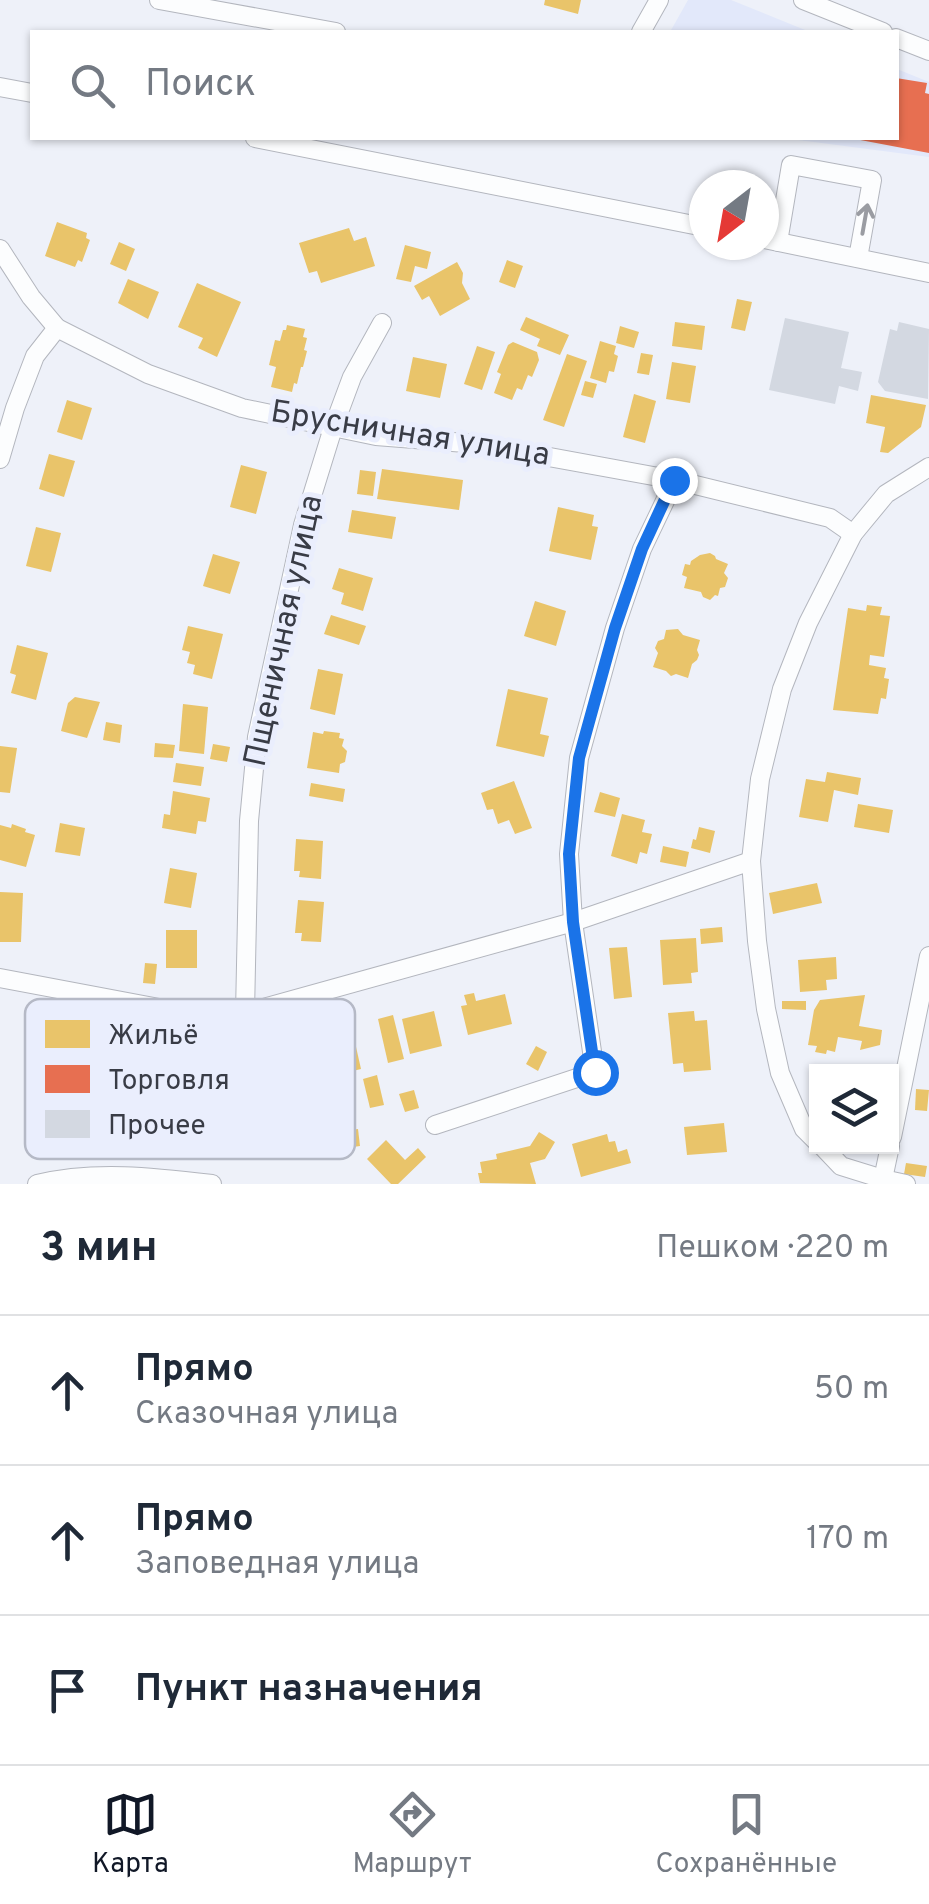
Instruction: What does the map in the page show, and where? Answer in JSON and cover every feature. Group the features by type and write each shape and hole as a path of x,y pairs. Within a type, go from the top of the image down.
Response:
{"street":[{"path":"159,0 325,30"},
{"path":"642,30 659,0"},
{"path":"804,0 878,30"},
{"path":"899,39 929,51"},
{"path":"0,87 30,93"},
{"path":"265,140 689,224"},
{"path":"779,208 790,165 872,180 858,258"},
{"path":"779,242 929,272"},
{"path":"0,249 56,328 35,356 0,459"},
{"name":"Пщеничная улица","path":"245,999 249,820 257,737 302,525 352,377 382,323"},
{"name":"Брусничная улица","path":"56,328 148,374 242,408 376,436 478,444 674,480 830,518 853,534"},
{"path":"809,1134 780,1073 764,992 751,861 760,779 782,689 808,622 853,534 886,494 929,466"},
{"path":"435,1125 595,1072 573,922 569,854 579,758 620,612 642,549 674,480"},
{"path":"295,999 573,922 751,861"},
{"path":"899,1103 929,956"},
{"path":"0,978 111,999"},
{"path":"829,1154 841,1166 906,1184"},
{"path":"883,1180 888,1154"},
{"path":"36,1184 104,1175 212,1184"}],"shaded area":[{"path":"688,0 731,0 805,30 671,30"},
{"path":"899,70 929,82 929,157 798,140 899,140"}],"building: Жильё":[{"path":"545,0 581,0 578,14 544,5"},
{"path":"57,222 87,233 90,240 82,262 78,260 75,267 45,256"},
{"path":"349,228 354,241 366,237 375,266 321,283 317,271 309,273 299,243"},
{"path":"119,242 135,249 126,271 110,264"},
{"path":"405,245 431,252 427,269 415,266 411,282 396,279"},
{"path":"507,260 523,266 515,288 499,282"},
{"path":"457,262 470,299 440,316 429,296 422,300 414,286"},
{"path":"128,279 159,292 148,319 118,303"},
{"path":"197,283 241,302 217,357 198,348 203,338 178,327"},
{"path":"737,299 752,302 745,331 731,328"},
{"path":"526,317 569,335 560,355 537,346 540,339 520,330"},
{"path":"675,322 705,326 702,350 672,346"},
{"path":"287,325 305,329 303,337 307,338 303,367 292,392 271,387 276,367 269,365 275,340 280,341"},
{"path":"620,326 639,332 634,348 616,343"},
{"path":"600,341 616,346 614,354 618,356 606,383 590,378"},
{"path":"513,342 537,352 539,360 532,377 528,375 522,390 517,388 512,400 494,393 501,374 497,372"},
{"path":"477,346 495,352 482,390 464,384"},
{"path":"641,353 653,355 649,375 637,373"},
{"path":"567,354 587,361 564,427 543,420"},
{"path":"413,357 447,364 440,398 406,391"},
{"path":"672,362 696,366 690,403 666,399"},
{"path":"585,381 597,384 593,398 581,395"},
{"path":"634,394 656,401 645,443 623,437"},
{"path":"871,395 926,405 921,427 888,453 880,452 885,427 866,423"},
{"path":"67,400 92,408 82,440 57,432"},
{"path":"49,454 75,461 64,497 39,489"},
{"path":"241,465 267,472 256,514 230,507"},
{"path":"382,469 463,480 459,510 377,499"},
{"path":"360,470 376,472 373,496 357,494"},
{"path":"558,507 594,515 592,526 598,527 591,560 549,551"},
{"path":"352,510 396,517 392,539 348,532"},
{"path":"36,527 61,533 51,572 26,566"},
{"path":"710,553 728,564 724,573 728,578 718,596 710,600 701,592 684,588 687,577 682,575 685,564"},
{"path":"213,554 240,562 230,594 203,586"},
{"path":"339,568 373,578 363,611 341,604 344,593 332,589"},
{"path":"535,601 566,611 556,646 524,636"},
{"path":"867,605 882,607 880,615 890,616 884,657 870,655 869,665 886,668 886,699 881,698 878,714 833,710 848,608 866,611"},
{"path":"331,615 366,626 359,645 324,634"},
{"path":"188,626 223,634 212,679 193,674 195,665 187,663 190,652 182,650"},
{"path":"678,629 683,635 700,640 699,655 688,678 671,676 653,667 658,641 664,639 666,630"},
{"path":"17,645 48,653 36,700 11,693 16,675 10,673"},
{"path":"318,669 343,674 335,715 310,709"},
{"path":"508,689 548,698 540,734 549,736 544,757 496,746"},
{"path":"75,697 100,702 87,738 61,731 68,703"},
{"path":"183,704 208,707 204,754 179,751"},
{"path":"106,722 122,725 120,743 103,740"},
{"path":"313,732 340,733 339,738 344,739 342,746 347,751 339,773 307,768"},
{"path":"155,743 175,745 173,758 154,757"},
{"path":"213,744 230,747 227,762 210,759"},
{"path":"0,746 17,748 10,793 0,792"},
{"path":"176,763 204,767 201,786 173,782"},
{"path":"827,772 861,778 858,795 834,790 828,822 799,817 806,779 825,782"},
{"path":"514,781 532,828 515,834 509,820 498,824 481,793"},
{"path":"311,783 345,789 343,802 309,796"},
{"path":"173,791 210,798 206,822 198,821 196,834 162,828 164,814 170,815"},
{"path":"600,792 620,798 615,817 594,812"},
{"path":"858,804 893,810 889,833 854,827"},
{"path":"622,814 645,820 642,832 652,834 647,854 640,852 637,864 611,856"},
{"path":"60,823 85,828 80,856 55,852"},
{"path":"12,824 35,835 26,867 0,860 0,825 11,828"},
{"path":"699,827 715,831 710,853 691,848"},
{"path":"296,839 323,841 321,879 299,877 300,871 294,871"},
{"path":"663,846 689,852 686,867 660,862"},
{"path":"170,868 197,873 191,908 164,903"},
{"path":"817,883 822,903 773,914 769,893"},
{"path":"0,892 23,893 21,942 0,942"},
{"path":"298,900 324,902 321,942 301,941 302,933 295,933"},
{"path":"722,927 723,942 701,944 700,929"},
{"path":"166,930 197,930 197,968 166,968"},
{"path":"696,938 698,972 691,973 692,983 663,985 660,940"},
{"path":"627,947 632,997 614,999 609,948"},
{"path":"836,957 837,979 826,980 827,990 800,992 798,960"},
{"path":"145,963 157,964 155,984 143,983"},
{"path":"474,993 476,1001 505,994 512,1024 468,1035 461,1006 467,1005 464,995"},
{"path":"865,995 859,1026 882,1030 880,1045 860,1050 862,1041 838,1037 835,1052 827,1050 826,1054 815,1052 817,1046 808,1045 814,1010 820,1000"},
{"path":"782,1001 806,1001 806,1010 782,1009"},
{"path":"434,1011 442,1046 410,1054 402,1019"},
{"path":"694,1011 695,1021 707,1020 711,1070 684,1072 683,1063 673,1064 668,1013"},
{"path":"393,1015 404,1059 388,1063 378,1019"},
{"path":"355,1042 361,1069 355,1070"},
{"path":"536,1046 547,1052 538,1071 526,1064"},
{"path":"377,1075 384,1105 370,1108 363,1079"},
{"path":"916,1089 929,1090 927,1111 915,1110"},
{"path":"414,1090 419,1108 405,1112 399,1094"},
{"path":"724,1123 727,1152 687,1155 684,1127"},
{"path":"355,1129 360,1146 355,1147"},
{"path":"539,1132 555,1142 545,1159 530,1163 536,1184 480,1183 480,1162 530,1146"},
{"path":"607,1134 609,1142 615,1141 618,1152 627,1149 631,1163 581,1177 572,1144"},
{"path":"386,1140 405,1160 418,1148 426,1157 398,1184 391,1184 367,1159"},
{"path":"906,1163 927,1166 925,1177 904,1174"}],"building: Торговля":[{"path":"899,78 927,83 929,153 860,140 899,140"}],"building: Прочее":[{"path":"785,318 849,332 841,368 862,372 858,391 839,386 835,404 769,390"},
{"path":"899,322 929,329 928,399 885,391 878,382 890,329 897,331"}],"route":[{"path":"595,1072 573,922 569,854 579,758 615,628 642,549 674,480"}]}
